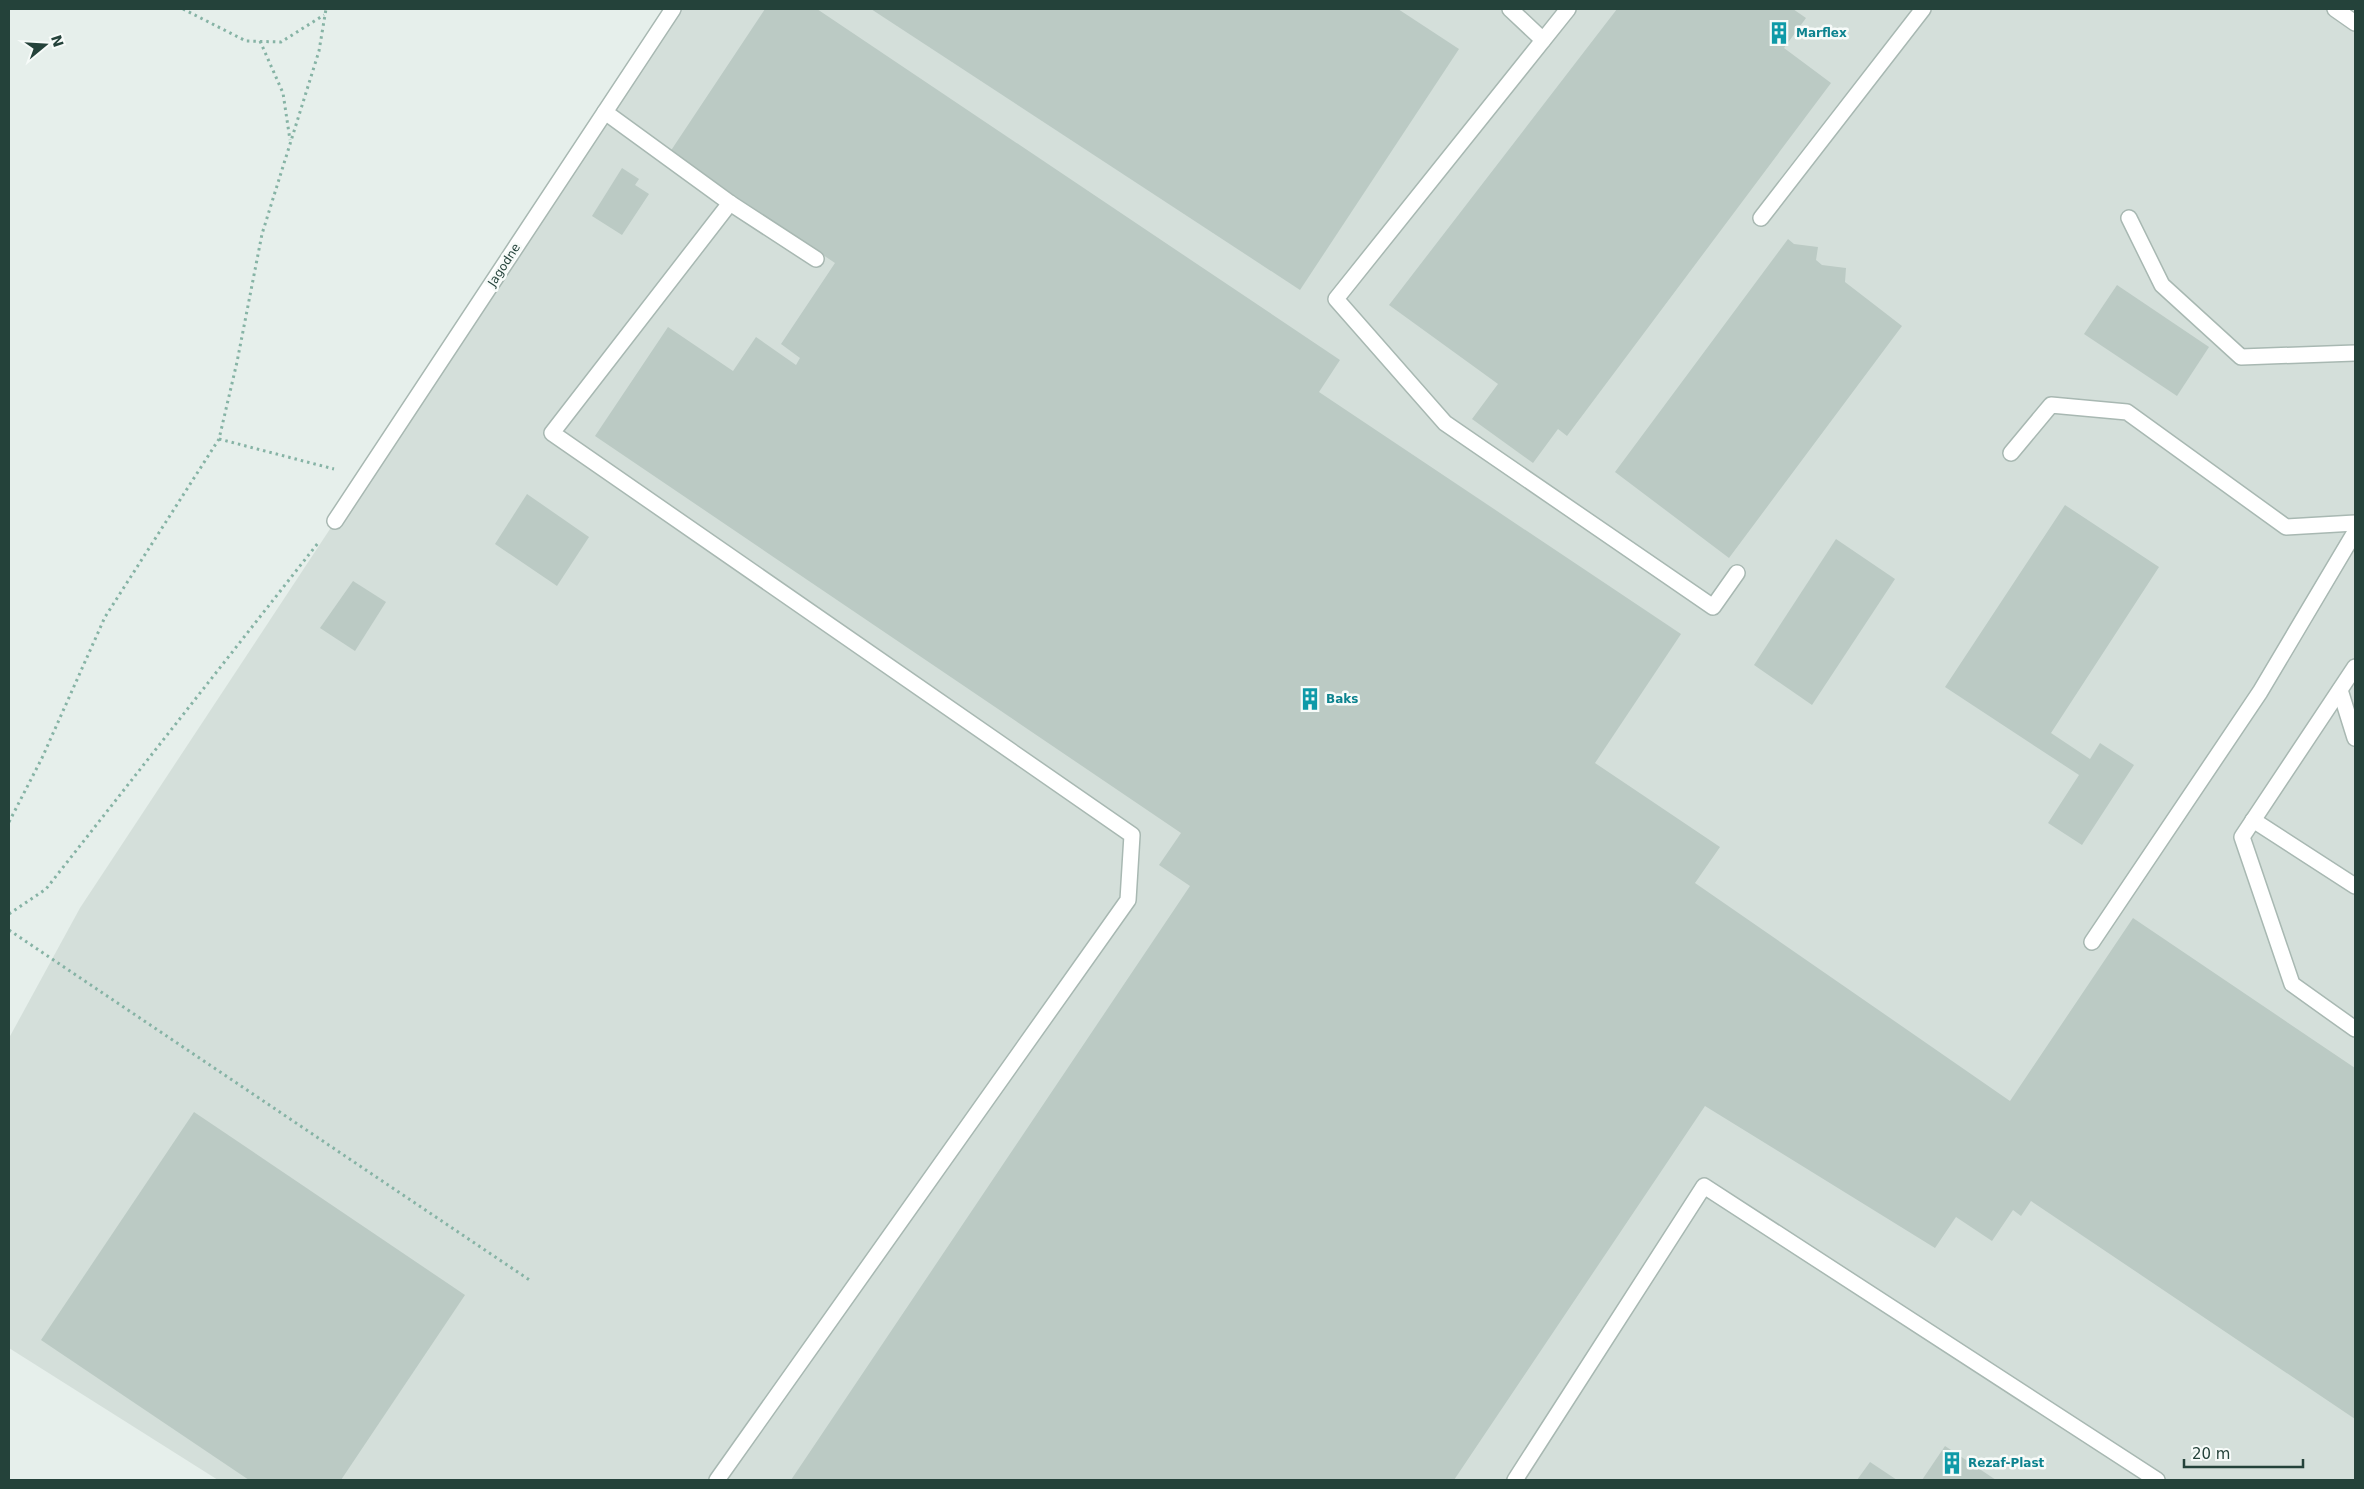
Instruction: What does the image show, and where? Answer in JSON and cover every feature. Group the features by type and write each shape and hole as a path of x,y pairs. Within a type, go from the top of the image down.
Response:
{"street":[{"name":"Jagodne","path":"336,521 674,9"},
{"path":"1510,9 1543,40"},
{"path":"1568,9 1336,299 1445,423 1713,607 1737,573"},
{"path":"1761,218 1923,9"},
{"path":"2335,9 2355,23"},
{"path":"605,112 730,203 816,259"},
{"path":"717,1480 1128,900 1132,835 552,433 730,203"},
{"path":"2128,218 2162,285 2240,357 2355,353"},
{"path":"2011,453 2051,406 2127,412 2286,527 2355,523"},
{"path":"2092,942 2260,692 2355,532"},
{"path":"2355,667 2242,837 2292,984 2355,1029"},
{"path":"2340,690 2355,738"},
{"path":"2253,820 2355,886"},
{"path":"1515,1480 1704,1186 2157,1480"}],"path":[{"path":"183,9 246,41 281,42 325,14"},
{"path":"9,822 42,758 105,617 219,439 237,362 262,234 319,51 326,9"},
{"path":"260,41 283,93 291,141"},
{"path":"219,439 364,477"},
{"path":"9,914 46,889 336,521"},
{"path":"9,930 530,1281"}],"shaded area":[{"path":"673,9 2355,9 2355,1480 218,1480 9,1348 9,1038 80,908"}],"building":[{"name":"Baks","path":"765,9 817,9 1340,360 1319,392 1681,634 1595,763 1720,847 1695,883 2010,1101 2133,918 2355,1068 2355,1419 2031,1201 2021,1216 2013,1210 1992,1241 1956,1217 1935,1248 1705,1106 1454,1480 791,1480 1190,886 1159,865 1181,833 595,436 668,327 733,371 756,337 796,365 800,358 781,344 835,263 670,152"},
{"path":"871,9 1398,9 1459,49 1300,290"},
{"path":"1617,9 1793,9 1806,18 1784,48 1831,83 1567,436 1558,429 1533,463 1472,419 1498,384 1389,305"},
{"path":"622,168 639,179 635,185 649,194 622,235 592,216"},
{"path":"1788,239 1794,244 1818,247 1816,260 1822,265 1846,268 1845,282 1902,326 1729,558 1615,472"},
{"path":"2117,285 2209,347 2177,396 2084,334"},
{"path":"527,494 589,537 557,586 495,544"},
{"path":"2065,505 2159,567 2051,733 2090,759 2100,743 2134,765 2082,845 2048,823 2079,775 1945,687"},
{"path":"1836,539 1895,579 1812,705 1754,665"},
{"path":"353,581 386,602 355,651 320,628"},
{"path":"194,1112 465,1295 341,1480 249,1480 41,1340"},
{"name":"Rezaf-Plast","path":"1945,1446 1996,1480 1922,1480"},
{"path":"1870,1462 1897,1480 1857,1480"}],"place":[{"name":"Marflex","path":"1779,33"},
{"name":"Baks","path":"1310,699"},
{"name":"Rezaf-Plast","path":"1952,1463"}]}
